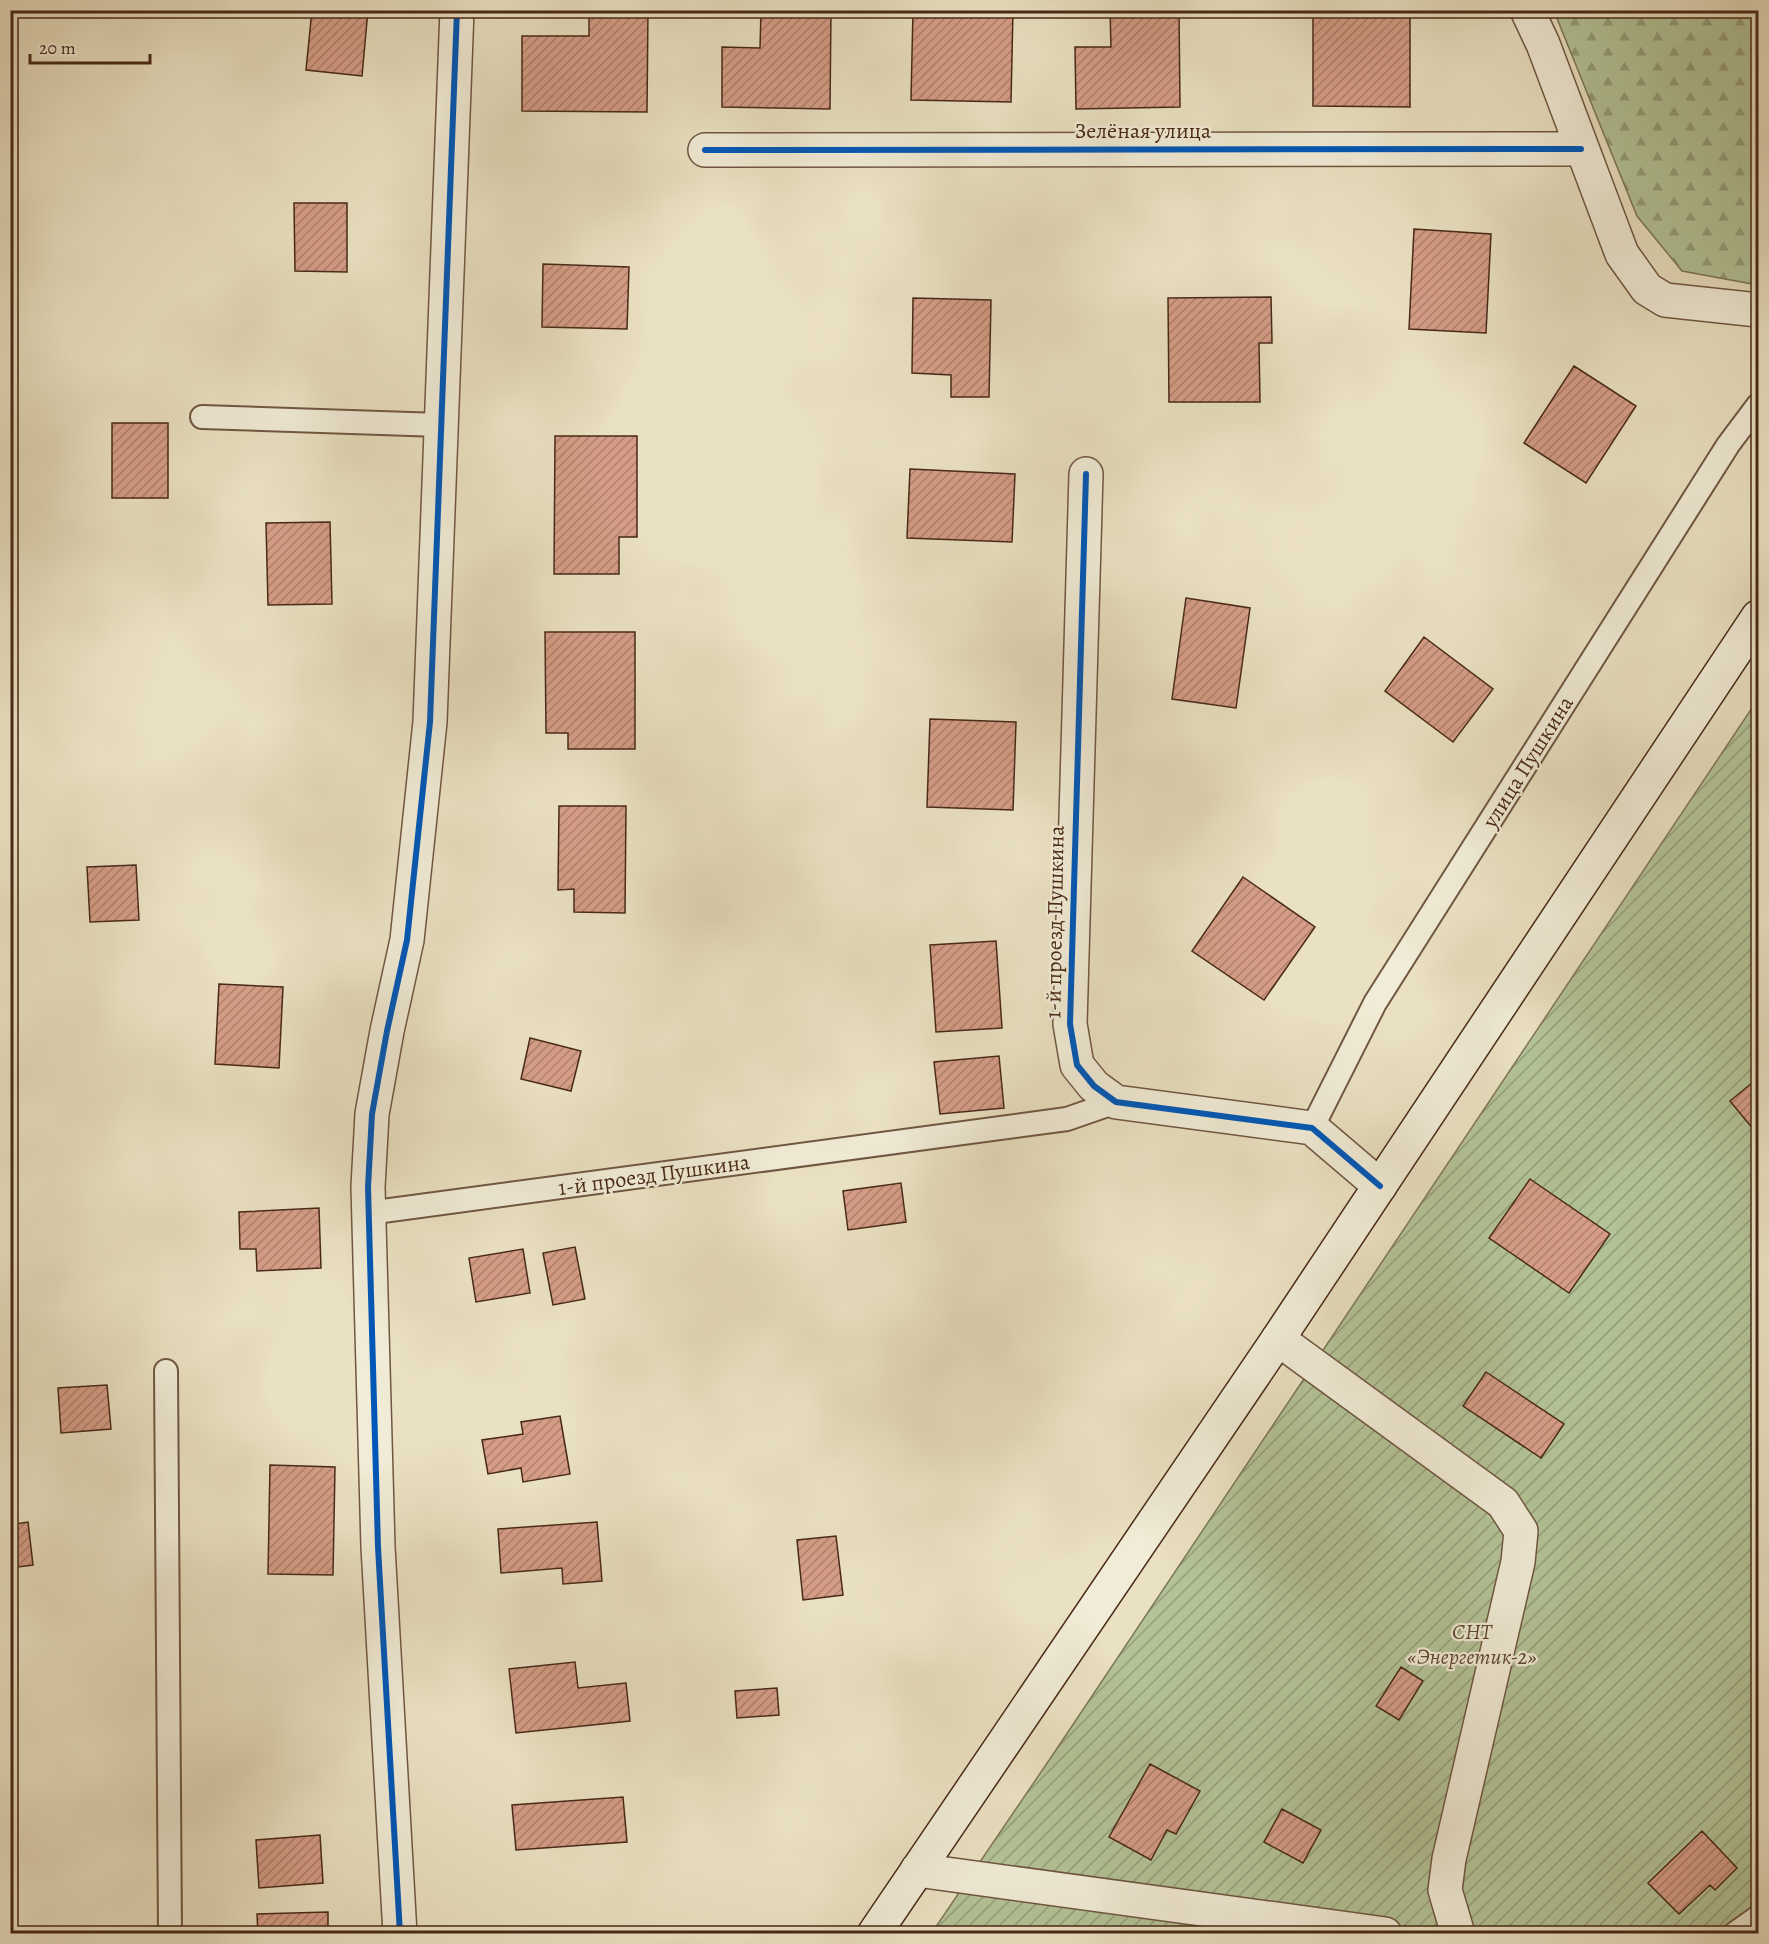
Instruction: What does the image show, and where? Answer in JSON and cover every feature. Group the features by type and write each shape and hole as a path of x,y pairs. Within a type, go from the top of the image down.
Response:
{"street":[{"path":"400,1934 378,1547 368,1187 372,1114 407,940 430,722 457,10"},
{"path":"1527,10 1543,44 1622,254 1647,289 1665,300 1758,310"},
{"name":"Зелёная улица","path":"705,150 1581,149"},
{"name":"1-й проезд Пушкина","path":"1086,474 1070,1024 1077,1065 1094,1086 1116,1102 1311,1128"},
{"path":"874,1934 1278,1339 1758,617"},
{"path":"1311,1128 1380,1186"},
{"path":"1278,1339 1503,1503 1521,1531 1518,1562 1449,1859 1445,1890 1458,1934"},
{"path":"917,1870 1385,1934"}],"lane":[{"name":"улица Пушкина","path":"1311,1128 1375,1003 1728,445 1758,405"},
{"path":"202,417 440,425"},
{"name":"1-й проезд Пушкина","path":"369,1213 1067,1119 1116,1102"},
{"path":"166,1371 170,1934"},
{"path":"1734,1934 1758,1917"}],"green space":[{"path":"1554,11 1758,11 1758,285 1682,271 1637,216"},
{"name":"СНТ «Энергетик-2»","path":"1758,699 1758,1933 931,1934 1058,1747"}],"building":[{"path":"312,10 368,10 362,76 306,70"},
{"path":"589,10 648,10 647,112 522,111 522,36 589,36"},
{"path":"761,10 831,10 830,109 722,107 722,47 760,48"},
{"path":"913,10 1013,10 1011,102 911,100"},
{"path":"1110,10 1179,10 1180,107 1076,109 1075,47 1111,47"},
{"path":"1313,10 1410,10 1410,107 1313,106"},
{"path":"294,203 347,203 347,272 295,271"},
{"path":"1414,229 1491,234 1486,333 1409,329"},
{"path":"543,264 629,267 627,329 542,327"},
{"path":"1271,297 1272,343 1259,343 1260,402 1169,402 1168,298"},
{"path":"913,298 991,300 989,397 951,397 951,375 912,373"},
{"path":"1574,366 1636,406 1586,483 1524,443"},
{"path":"112,423 168,423 168,498 112,498"},
{"path":"555,436 637,436 637,537 619,537 619,574 554,574"},
{"path":"910,469 1015,474 1012,542 907,538"},
{"path":"330,522 332,604 268,605 266,523"},
{"path":"1186,598 1250,608 1236,708 1172,699"},
{"path":"545,632 635,632 635,749 568,749 568,733 546,733"},
{"path":"1424,637 1493,689 1453,742 1385,691"},
{"path":"930,719 1016,722 1013,810 927,807"},
{"path":"559,806 626,806 625,913 574,912 574,889 558,890"},
{"path":"136,865 139,920 90,922 87,867"},
{"path":"1243,877 1315,927 1264,1000 1192,951"},
{"path":"996,941 1002,1028 936,1032 930,945"},
{"path":"219,984 283,987 279,1068 215,1064"},
{"path":"530,1038 581,1051 571,1091 521,1079"},
{"path":"999,1056 1004,1108 940,1114 934,1062"},
{"path":"1758,1078 1758,1135 1730,1101"},
{"path":"1530,1179 1610,1234 1569,1293 1489,1238"},
{"path":"901,1183 906,1222 848,1230 843,1191"},
{"path":"319,1208 321,1268 257,1271 256,1249 240,1249 239,1212"},
{"path":"575,1247 585,1299 553,1305 543,1253"},
{"path":"523,1249 530,1293 476,1302 469,1258"},
{"path":"1486,1372 1564,1424 1541,1458 1463,1406"},
{"path":"107,1385 111,1429 61,1433 58,1388"},
{"path":"560,1416 570,1474 523,1482 521,1468 488,1474 482,1440 523,1434 521,1422"},
{"path":"270,1465 335,1467 333,1575 268,1574"},
{"path":"28,1522 33,1565 10,1568 10,1525"},
{"path":"597,1522 602,1581 563,1584 562,1568 501,1573 498,1529"},
{"path":"836,1536 843,1595 803,1600 797,1540"},
{"path":"575,1662 578,1688 626,1683 630,1721 516,1733 509,1669"},
{"path":"1401,1667 1423,1681 1399,1720 1376,1706"},
{"path":"777,1688 779,1715 737,1718 735,1691"},
{"path":"1150,1764 1200,1791 1176,1834 1167,1830 1151,1860 1109,1837"},
{"path":"623,1797 627,1842 516,1850 512,1805"},
{"path":"1282,1809 1321,1830 1303,1863 1264,1842"},
{"path":"1702,1831 1737,1868 1715,1890 1710,1885 1679,1914 1648,1883"},
{"path":"320,1835 323,1883 259,1888 256,1840"},
{"path":"328,1912 328,1934 258,1934 257,1914"}],"cycle path":[{"path":"400,1934 378,1547 368,1187 372,1114 407,940 430,722 457,10"},
{"path":"705,150 1581,149"},
{"path":"1086,474 1070,1024 1077,1065 1094,1086 1116,1102 1312,1128 1380,1186"}]}
